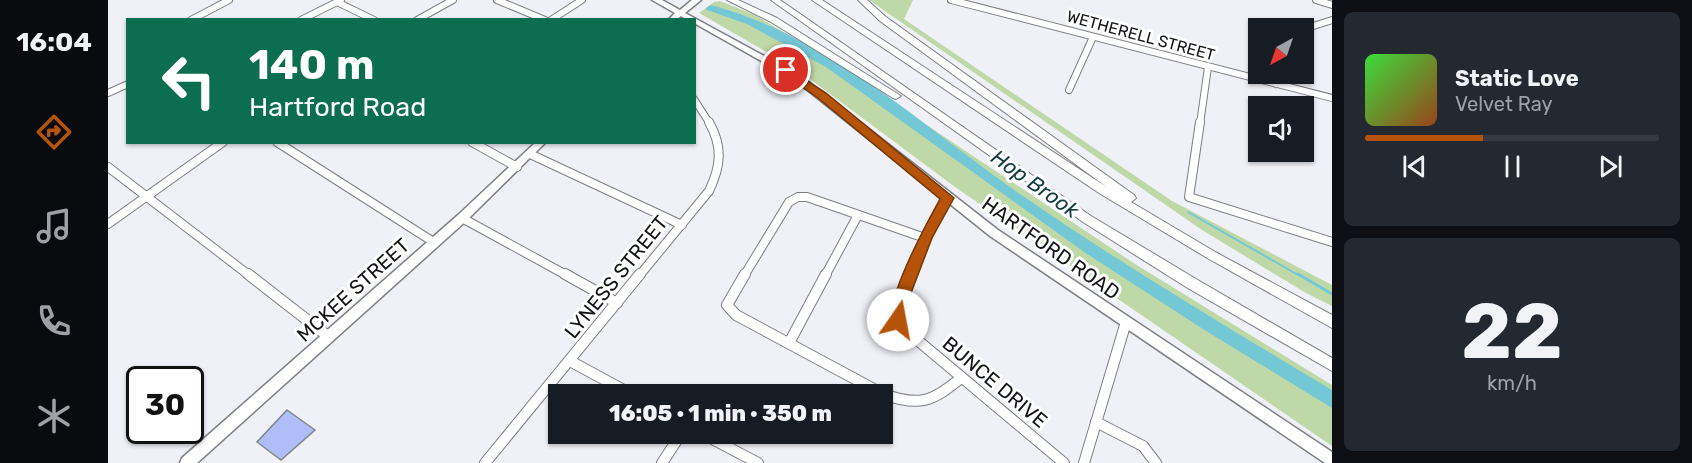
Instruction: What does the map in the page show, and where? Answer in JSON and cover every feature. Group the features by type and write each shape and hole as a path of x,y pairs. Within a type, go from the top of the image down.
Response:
{"highway":[{"path":"731,0 794,32 954,135 999,159"},
{"path":"775,0 999,159 1154,261 1332,365"},
{"path":"816,0 1074,172 1254,279 1332,322"},
{"path":"862,0 876,15 1087,168 1254,279"}],"main road":[{"name":"HARTFORD ROAD","path":"656,0 690,18"},
{"path":"673,18 697,0"},
{"name":"HARTFORD ROAD","path":"696,21 798,78 947,198 1024,255 1332,460"},
{"name":"MCKEE STREET","path":"187,463 435,243 540,144"}],"street":[{"path":"195,18 229,0"},
{"path":"421,18 453,0"},
{"path":"497,0 540,18"},
{"path":"554,18 582,0"},
{"name":"WETHERELL STREET","path":"951,0 1248,77"},
{"path":"1316,0 1332,5"},
{"path":"305,18 339,1 370,18"},
{"path":"1314,26 1332,20"},
{"path":"1069,90 1093,37"},
{"path":"1208,67 1189,197 1332,242"},
{"name":"WETHERELL STREET","path":"1276,84 1332,98"},
{"path":"108,93 126,85"},
{"name":"LYNESS STREET","path":"485,463 709,191 719,172 722,157 719,140 696,102"},
{"path":"108,224 220,144"},
{"path":"280,144 435,243"},
{"path":"476,144 517,167"},
{"path":"530,154 682,225"},
{"path":"108,167 329,337"},
{"path":"925,238 807,197 798,197 789,202 727,305 736,315 883,394 904,402 923,403 936,399 961,378"},
{"name":"BUNCE DRIVE","path":"947,198 925,238 898,306 898,320 908,333 1064,463"},
{"path":"789,343 858,215"},
{"path":"462,218 617,303"},
{"path":"1084,463 1126,322"},
{"path":"570,361 613,384"},
{"path":"1096,422 1143,446 1156,463"},
{"path":"662,463 674,444"},
{"path":"722,444 758,463"}],"green space":[{"path":"869,0 913,0 904,19 1172,201 1332,285 1332,306 1306,293 1202,230"},
{"path":"720,1 755,15 819,53 1135,264 1332,385 1332,446 955,187 798,70 699,13 714,2"}],"building":[{"path":"287,410 315,430 281,460 257,442"}],"waterway":[{"name":"Hop Brook","path":"711,8 751,22 791,41 830,64 907,117 1053,224 1332,400"},
{"path":"1188,212 1300,276"},
{"path":"1298,274 1332,294"}],"route":[{"path":"786,70 822,96 947,198 941,204 925,238 898,306 898,320"}]}
